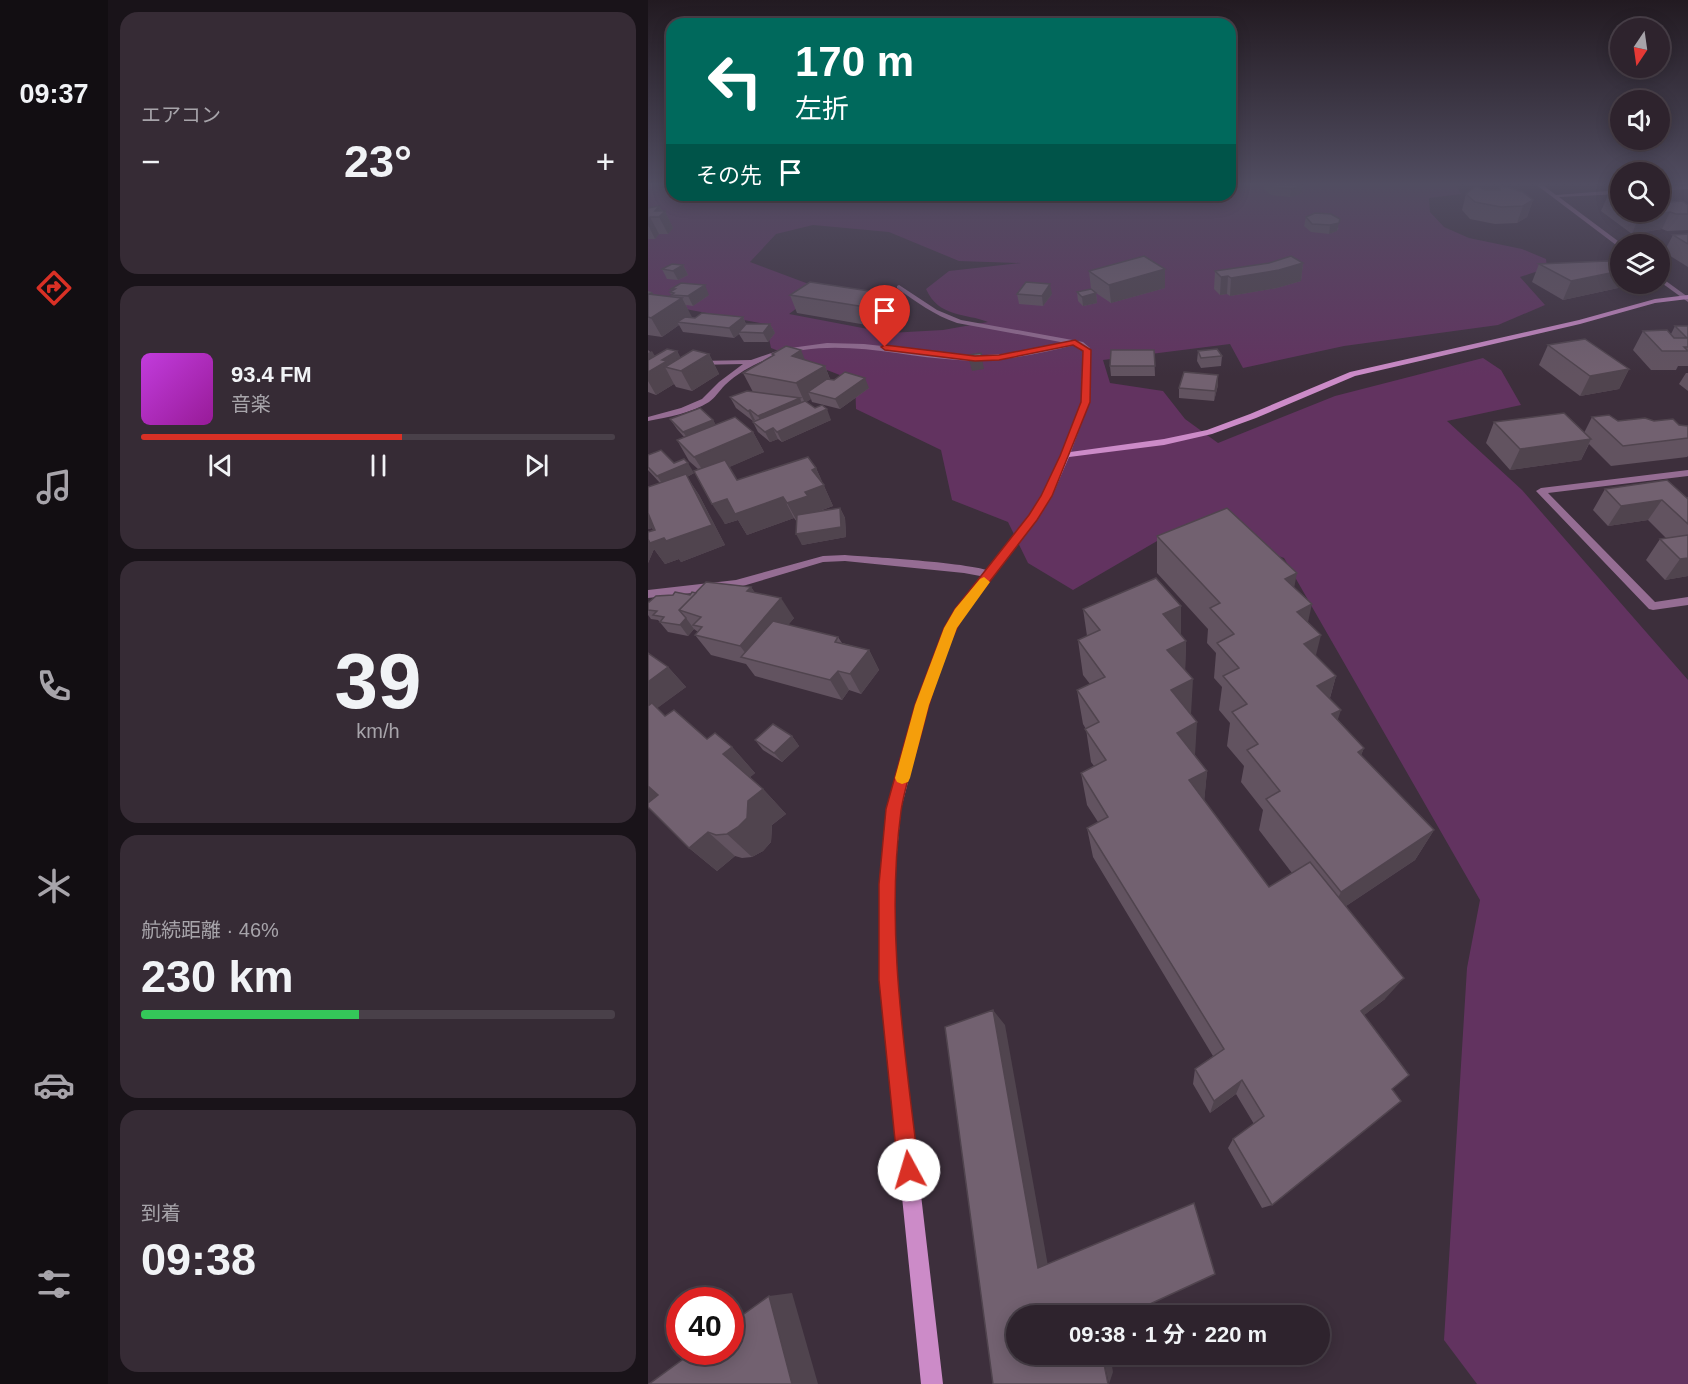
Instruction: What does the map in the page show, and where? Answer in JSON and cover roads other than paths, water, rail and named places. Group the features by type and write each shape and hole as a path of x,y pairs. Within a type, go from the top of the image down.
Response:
{"street":[{"path":"1670,286 1687,298"},
{"path":"898,287 935,312 958,322 1075,343 1087,350 1085,402 1065,456 1047,496 991,574 959,612 951,628 922,705 894,809 887,884 888,980 932,1384"},
{"path":"1065,456 1164,442 1209,432 1353,374 1580,322 1655,301 1687,298"},
{"path":"689,364 750,362 778,352 837,345 864,344 975,359 999,358 1075,343"},
{"path":"648,419 670,414 707,400 720,385 750,362"},
{"path":"1688,473 1541,491 1653,606 1688,601"},
{"path":"648,594 736,584 823,559 856,559 964,569 991,574"}]}
